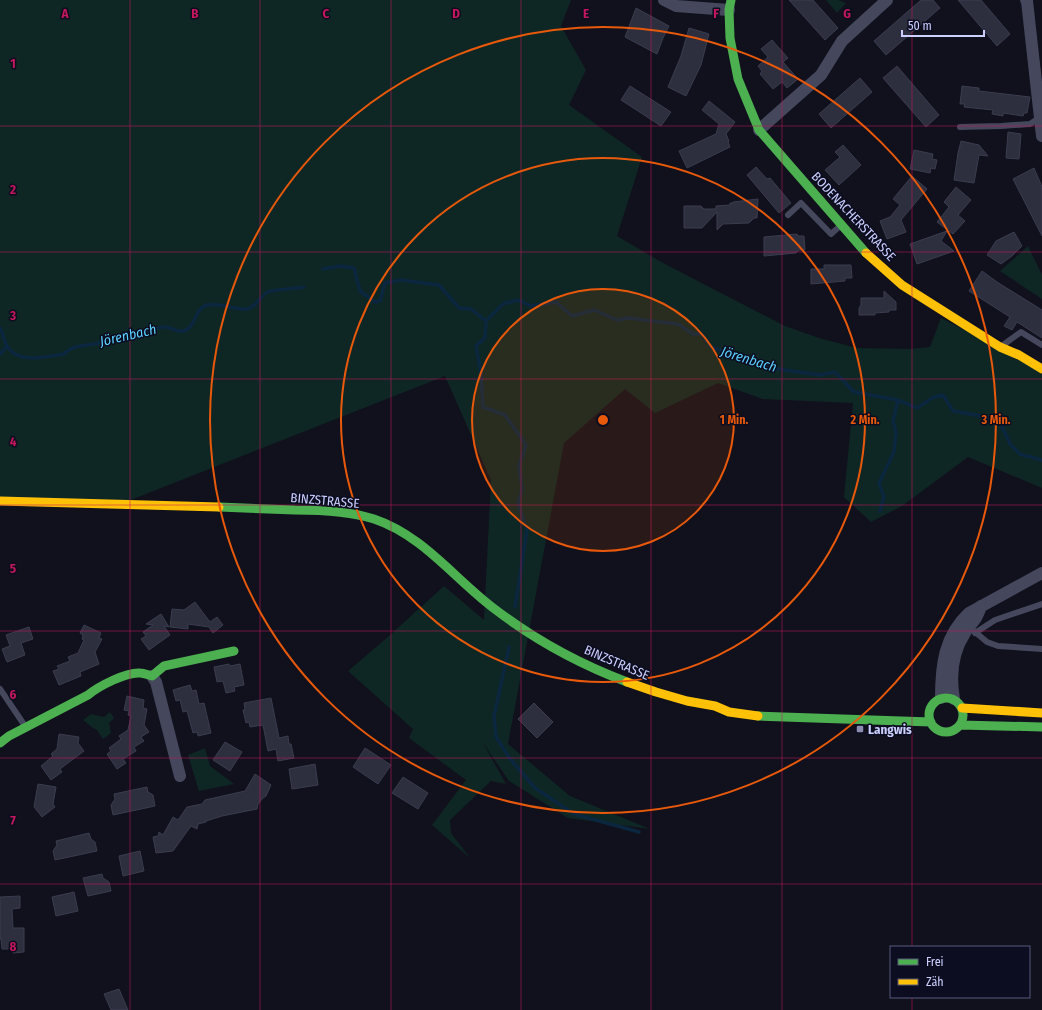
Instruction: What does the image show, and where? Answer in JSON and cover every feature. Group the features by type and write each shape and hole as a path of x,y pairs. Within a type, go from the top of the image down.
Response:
{"main road":[{"name":"BODENACHERSTRASSE","path":"730,5 730,38 738,78 759,130 871,258 902,285 1000,347 1019,355 1042,369"},
{"name":"BINZSTRASSE","path":"0,502 305,510 351,513 374,519 416,541 492,606 539,639 610,675 650,690 688,701 715,706 729,712 770,717 931,722"},
{"path":"0,743 26,727 88,695 97,688 128,675 139,673 152,676 164,666 234,651"},
{"path":"764,707 899,714 923,711 941,698 950,698 958,704 1042,713"},
{"name":"BINZSTRASSE","path":"715,706 729,704 750,706"},
{"path":"923,711 929,716 934,727 945,732 956,729 963,720 958,704"},
{"path":"960,725 1042,727"}],"street":[{"path":"664,0 676,6 730,5"},
{"path":"759,130 821,75 842,41 887,0"},
{"path":"1026,0 1041,117 1042,136"},
{"path":"958,704 951,678 954,660 959,645 969,626 976,619 981,606 1042,573"},
{"path":"941,698 941,677 944,657 951,637 956,626 969,626"},
{"path":"152,676 156,682 180,776"}],"lane":[{"path":"960,126 1030,124 1041,117"},
{"path":"788,215 801,203 831,234 841,225"},
{"path":"1000,347 1021,332 1042,346"},
{"path":"969,626 995,620 1042,604"},
{"path":"969,626 987,642 998,646 1042,649"},
{"path":"0,689 26,727"}],"green space":[{"path":"0,0 571,0 561,26 586,70 569,105 642,157 617,236 663,263 785,326 819,338 857,348 910,349 930,347 941,318 1042,370 1042,488 968,457 902,506 871,522 844,497 853,403 763,399 718,383 655,413 625,389 564,443 508,744 570,796 650,829 568,818 509,781 483,743 506,784 491,781 450,820 451,833 470,858 432,825 466,780 409,738 413,729 348,671 444,586 484,620 491,480 445,376 118,505 0,501"},
{"path":"826,0 838,0 846,3 837,13"},
{"path":"1028,246 1042,275 1042,299 1000,271"},
{"path":"110,712 114,718 109,723 111,733 103,739 97,730 83,720 91,714 104,717"},
{"path":"205,748 210,766 234,784 199,791 188,755"}],"building":[{"path":"789,0 813,0 838,28 825,40"},
{"path":"921,0 933,0 940,8 886,55 874,41"},
{"path":"958,0 981,0 1010,34 997,46"},
{"path":"636,8 669,26 657,54 625,37"},
{"path":"689,28 709,34 701,65 686,96 668,87 681,56"},
{"path":"772,40 788,58 783,62 798,79 787,88 782,82 773,89 760,74 762,71 758,66 768,57 761,49"},
{"path":"897,66 939,115 926,127 883,78"},
{"path":"860,78 872,92 831,128 819,114"},
{"path":"630,86 671,112 661,126 621,100"},
{"path":"962,86 979,88 979,91 1030,97 1027,113 1024,113 1023,116 1003,113 1003,116 992,114 993,110 964,107 965,104 960,104"},
{"path":"709,101 735,122 726,134 730,147 687,168 679,151 716,134 719,124 702,110"},
{"path":"1008,132 1021,134 1019,159 1006,158"},
{"path":"961,141 979,145 988,156 979,155 974,183 954,180"},
{"path":"843,145 861,165 839,185 825,170 840,157 835,152"},
{"path":"914,150 933,154 932,159 937,160 935,169 931,168 930,173 910,169"},
{"path":"756,167 767,179 770,178 791,203 779,213 747,175"},
{"path":"1034,168 1042,187 1042,236 1013,179"},
{"path":"912,176 927,189 901,220 906,232 887,239 880,221 890,217 900,205 893,199"},
{"path":"956,187 971,200 958,215 965,221 953,234 937,222 949,207 944,202"},
{"path":"758,199 757,218 754,218 749,223 723,224 717,230 717,212 702,228 684,228 684,206 701,206 704,209 716,209 716,206 730,205 730,203 733,202"},
{"path":"947,231 941,241 954,251 917,264 910,244"},
{"path":"1014,232 1022,246 1012,256 1001,264 987,255 996,241"},
{"path":"797,234 798,236 804,236 805,250 799,250 796,253 764,256 764,237"},
{"path":"824,265 851,265 852,278 845,278 845,281 811,284 811,269 824,269"},
{"path":"982,271 1042,310 1042,338 1017,322 1012,330 1004,326 1010,317 969,291"},
{"path":"884,291 896,302 896,310 875,313 875,315 859,315 861,298 884,298"},
{"path":"195,602 210,622 217,617 223,625 213,633 209,627 188,624 188,629 170,627 172,609 184,610"},
{"path":"161,614 169,627 164,626 170,635 149,650 141,639 146,636 143,632 153,625 146,624"},
{"path":"84,625 101,633 99,638 102,639 95,652 99,664 80,672 81,676 59,685 53,671 59,669 57,666 70,661 68,657 78,653 84,640 82,639 83,635 80,633"},
{"path":"29,627 33,639 21,643 25,655 7,662 2,649 10,646 6,635"},
{"path":"229,664 230,666 240,664 244,685 234,687 235,691 226,693 223,681 217,682 214,667"},
{"path":"190,685 192,691 196,690 199,704 204,703 211,733 198,736 197,732 193,733 187,711 183,712 180,700 176,701 173,690"},
{"path":"127,696 144,700 143,708 147,709 144,725 149,732 141,737 144,741 134,747 136,751 123,759 126,763 117,769 107,754 111,751 109,748 121,739 119,736 128,730 131,716 128,715 129,711 124,710"},
{"path":"271,698 279,738 288,736 294,758 278,761 276,749 268,751 263,725 250,727 249,722 246,723 243,710 245,710 244,703"},
{"path":"534,703 553,722 537,738 518,719"},
{"path":"59,734 79,737 78,743 84,751 60,769 62,772 51,780 41,766 53,756 51,754 57,749"},
{"path":"225,742 242,752 230,771 213,760"},
{"path":"365,748 391,765 378,784 353,767"},
{"path":"315,764 318,785 292,789 289,769"},
{"path":"255,774 271,785 266,796 258,804 257,809 222,816 206,821 198,824 197,829 191,826 173,851 156,853 153,837 158,836 159,832 163,835 173,817 178,820 187,807 202,804 205,800 245,791"},
{"path":"403,777 428,793 418,809 392,793"},
{"path":"38,784 56,787 53,804 55,807 42,817 34,807"},
{"path":"147,787 148,792 153,795 155,806 113,815 111,805 115,799 114,794"},
{"path":"89,833 91,839 95,842 97,851 55,860 53,851 57,845 56,841"},
{"path":"140,851 144,871 123,876 119,856"},
{"path":"102,874 103,878 109,882 111,891 88,896 83,878"},
{"path":"74,892 78,911 56,916 52,897"},
{"path":"20,896 20,908 12,909 13,928 24,928 24,952 13,953 13,949 2,949 0,939 0,897"},
{"path":"119,989 128,1010 111,1010 104,994"}],"waterway":[{"name":"Jörenbach","path":"323,269 340,266 354,268 360,291 375,302 380,301 385,283 401,280 439,285 459,308 471,309 486,321 503,304 518,300 531,306 556,302 572,316 594,310 617,320 628,318 678,324 693,334 702,334 711,347 771,368 820,375 835,372 854,392 898,400 917,408 934,397 943,395 953,411 999,419 1010,444 1020,454 1042,460"},
{"name":"Jörenbach","path":"0,328 7,347 14,354 27,358 43,357 64,354 75,347 113,339 143,335 160,327 167,327 178,331 185,330 192,324 202,307 207,305 217,304 246,309 255,304 268,292 304,287"},
{"path":"486,321 485,338 476,346 481,373 483,407 505,415 526,445 519,465 522,489 518,503 527,530 515,607"},
{"path":"0,354 7,346"},
{"path":"880,511 884,497 879,483 894,452 896,432 893,421 898,400"},
{"path":"509,647 494,716 496,737 511,760 535,788 574,814 639,832"}],"traffic: fast":[{"path":"731,0 729,10 730,38 738,79 759,130 866,253"},
{"path":"219,507 315,510 355,514 374,519 391,526 422,546 492,607 523,629 574,659 627,682"},
{"path":"0,743 9,736 120,677 134,673 152,676 164,666 234,651"},
{"path":"943,698 949,698 958,703 962,709 963,715 962,721 958,727 949,732 943,732 934,727 929,718 929,712 934,703 943,698"},
{"path":"758,716 931,722"},
{"path":"960,725 1042,727"}],"traffic: slow":[{"path":"866,253 902,285 1000,347 1019,355 1042,369"},
{"path":"0,501 219,507"},
{"path":"627,682 687,701 715,706 729,712 758,716"},
{"path":"962,708 1042,713"}],"place":[{"name":"Langwis","path":"860,729"}]}
